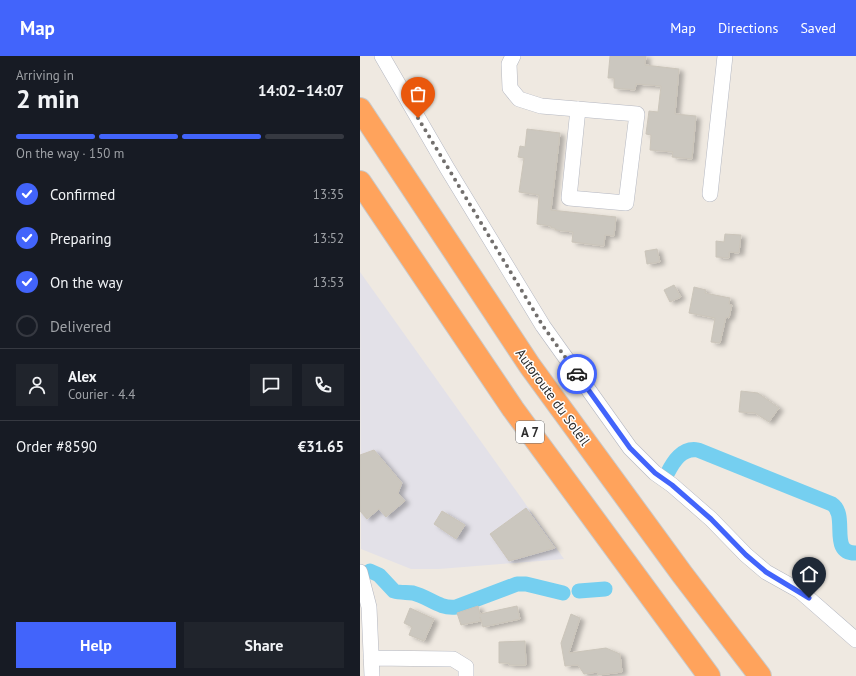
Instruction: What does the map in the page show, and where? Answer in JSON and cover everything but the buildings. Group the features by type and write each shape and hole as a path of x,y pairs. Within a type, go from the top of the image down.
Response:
{"highway":[{"name":"Autoroute du Soleil","path":"360,109 530,366 682,574 760,676"},
{"name":"A 7","path":"360,182 513,409 709,676"}],"street":[{"path":"382,56 447,168 543,326 630,448 655,473 672,485 711,519 746,555 766,572 800,591 856,640"},
{"path":"513,56 509,64 510,88 520,99 541,106 578,109 637,114 626,203 569,198 578,109"},
{"path":"710,194 725,56"},
{"path":"360,572 369,607 372,676"},
{"path":"372,658 453,659 466,667 466,676"}],"shaded area":[{"path":"360,272 564,559 439,569 411,569 361,549"}],"waterway":[{"path":"667,474 679,456 687,451 698,450 832,504 837,509 839,516 841,541 843,547 848,552 856,553"},
{"path":"370,571 379,575 394,591 413,593 439,605 450,607 456,607 517,584 526,584 563,593"},
{"path":"579,591 605,589"}],"way so far":[{"path":"418,118 543,326 577,374"}],"route":[{"path":"577,374 630,448 655,473 672,485 711,519 746,555 766,572 800,591 809,598"}]}
